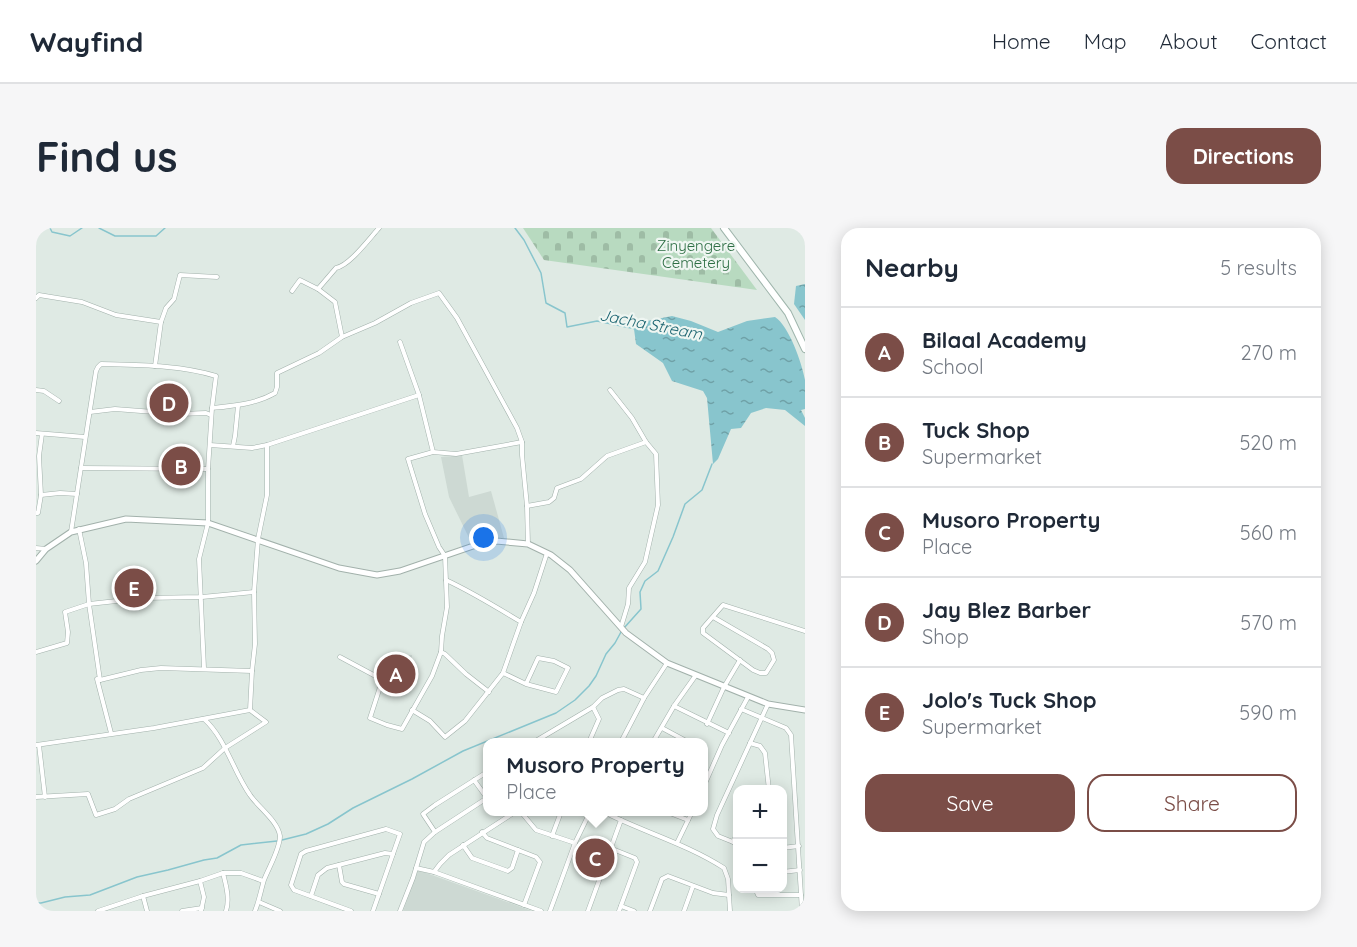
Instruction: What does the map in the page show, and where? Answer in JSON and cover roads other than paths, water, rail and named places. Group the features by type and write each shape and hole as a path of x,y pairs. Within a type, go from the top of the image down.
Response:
{"main road":[{"path":"724,228 788,313 805,349"}],"street":[{"path":"318,289 336,268 340,268 354,256 379,228"},
{"path":"155,366 161,322 166,308 174,299 180,275 217,277"},
{"path":"292,291 300,280 318,289 335,302 342,337"},
{"path":"212,408 267,398 275,393 277,373 319,353 342,337 375,323 411,303 439,293 457,318 517,428 522,442 528,544"},
{"path":"36,298 39,295 82,302 116,315 161,322"},
{"path":"400,342 419,395 434,452"},
{"path":"70,532 98,367 101,364 155,366 216,376 208,470 208,524 199,559 204,668"},
{"path":"36,390 44,391 59,401"},
{"path":"610,390 656,454 658,505 645,562 629,588 628,604 621,627"},
{"path":"210,445 252,448 267,445 419,395"},
{"path":"233,447 238,405"},
{"path":"90,412 115,409 180,414 206,413 211,416"},
{"path":"36,433 85,437"},
{"path":"36,513 38,513 41,495 39,456 42,434"},
{"path":"362,716 402,729 432,676 441,652 447,607 446,556 439,547 425,514 408,459 434,452 456,454 522,442"},
{"path":"527,506 549,502 554,498 557,488 581,479 607,456 646,442"},
{"path":"250,710 255,644 254,592 258,539 267,495 267,445"},
{"path":"81,468 208,470"},
{"path":"41,495 77,494"},
{"path":"36,561 46,549 70,532 126,519 208,524 339,568 377,575 400,571 485,542 528,544 547,553 570,570 626,633 667,663 768,704 805,710"},
{"path":"79,529 86,563 89,604 100,680"},
{"path":"36,548 46,549"},
{"path":"412,710 430,721 445,737 465,721 503,674 547,553"},
{"path":"446,580 480,596 521,622"},
{"path":"36,652 68,643 65,612 89,604 144,598 201,597 254,592"},
{"path":"713,617 772,653 774,660 766,673 760,673 703,633 703,628 723,605 805,631"},
{"path":"441,652 489,692"},
{"path":"340,657 381,679 370,718"},
{"path":"503,674 526,684 556,692 568,668 554,661 538,658 526,684"},
{"path":"706,724 740,660"},
{"path":"623,738 644,698 667,663"},
{"path":"111,733 97,680 161,668 252,671"},
{"path":"656,738 674,706 696,675"},
{"path":"541,738 618,690 624,689 644,698"},
{"path":"708,772 748,697"},
{"path":"733,842 718,836 713,829 717,815 768,704"},
{"path":"674,706 706,724 729,733"},
{"path":"591,738 599,719 593,707"},
{"path":"741,709 786,728 791,735 802,911"},
{"path":"36,797 45,797 88,794 96,814 115,809 129,799 203,768 225,748 266,722 250,710 154,728 38,745 45,797"},
{"path":"203,719 211,725 256,804 271,819 279,832 279,843 263,881 255,911"},
{"path":"662,729 680,738"},
{"path":"750,744 760,746 765,753 769,785"},
{"path":"435,832 423,814 483,774"},
{"path":"474,780 483,792"},
{"path":"400,911 424,842 435,832 483,801"},
{"path":"434,872 449,855 508,816"},
{"path":"524,816 536,830 575,843"},
{"path":"552,836 560,816"},
{"path":"550,911 575,843 588,816"},
{"path":"612,816 677,843 724,868 728,879 730,911"},
{"path":"678,816 688,820"},
{"path":"677,843 690,816"},
{"path":"588,911 621,820"},
{"path":"351,911 294,890 291,885 301,854 306,850 386,829 400,834 373,911"},
{"path":"482,832 487,838 536,857 540,862 524,905"},
{"path":"463,845 472,858 508,871 512,868 518,850"},
{"path":"787,848 799,846"},
{"path":"610,848 635,858 637,862 620,908 634,911"},
{"path":"311,896 318,875 327,868 385,853 393,854"},
{"path":"339,865 344,885 379,894"},
{"path":"416,868 434,872 541,911"},
{"path":"787,872 800,870"},
{"path":"98,911 143,896 200,882 223,873 241,873 263,881"},
{"path":"223,873 227,891 226,911"},
{"path":"650,911 662,879 668,876 712,893 729,895"},
{"path":"182,911 202,909 204,897 200,882"},
{"path":"684,911 693,886"},
{"path":"757,893 758,896 801,895"},
{"path":"143,896 147,911"},
{"path":"259,902 280,911"}],"water":[{"path":"805,284 805,320 794,304 796,286"},
{"path":"672,316 718,332 747,321 775,317 790,336 805,380 805,409 801,410 805,418 805,426 785,410 766,408 751,413 741,428 731,429 718,459 713,464 707,398 703,391 672,381 663,363 636,344 634,329 642,322"}],"waterway":[{"name":"Jacha Stream","path":"50,228 52,232 70,236 82,228"},
{"name":"Jacha Stream","path":"99,228 115,236 156,236 165,228"},
{"name":"Jacha Stream","path":"515,228 541,273 546,303 565,313 567,327 597,321 636,329"},
{"path":"624,628 641,609 640,592 645,581 658,571 685,504 702,490 712,464"},
{"path":"495,738 556,713 575,700 596,676 606,654 621,632"},
{"path":"282,840 306,834 328,824 353,808 483,743"},
{"path":"36,903 90,895 137,877 217,858 241,845 277,841"}],"place":[{"name":"Jay Blez Barber","path":"169,403"},
{"name":"Tuck Shop","path":"181,466"},
{"name":"Jolo's Tuck Shop","path":"134,588"},
{"name":"Bilaal Academy","path":"396,674"},
{"name":"Musoro Property","path":"595,858"}],"park label":[{"name":"Zinyengere Cemetery","path":"696,254"}]}
